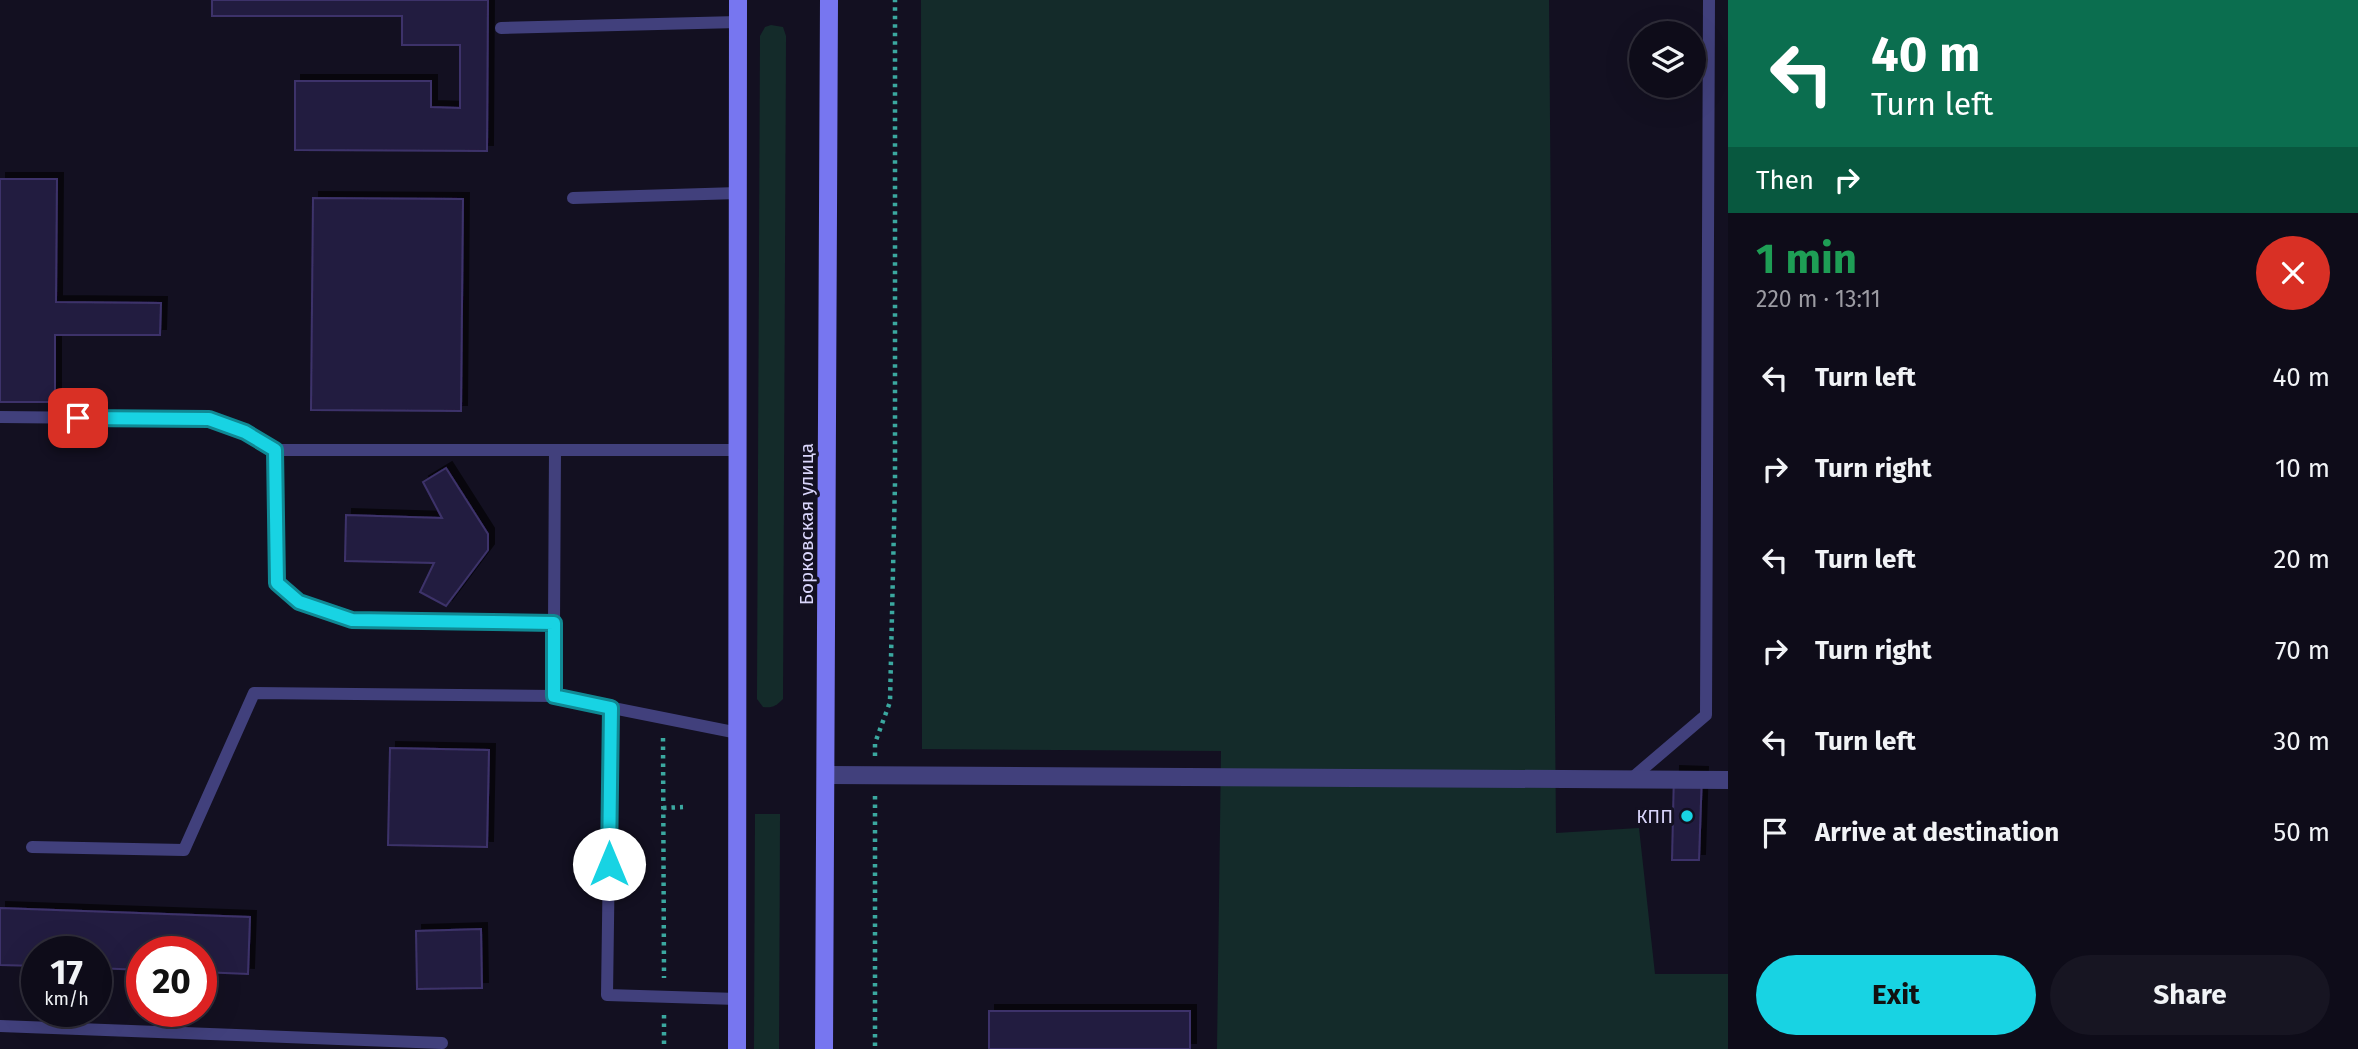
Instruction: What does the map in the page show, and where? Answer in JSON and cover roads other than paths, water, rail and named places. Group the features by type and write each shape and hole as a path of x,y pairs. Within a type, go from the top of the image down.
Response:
{"main road":[{"path":"737,1049 738,0"},
{"name":"Борковская улица","path":"824,1049 829,0"}],"street":[{"path":"827,775 1728,780"}],"lane":[{"path":"1631,779 1706,715 1709,0"},
{"path":"501,27 738,22"},
{"path":"573,198 738,193"},
{"path":"0,417 209,419 245,432 275,450 738,450"},
{"path":"275,450 277,583 299,602 352,620 554,623"},
{"path":"554,696 555,450"},
{"path":"32,847 184,850 254,693 554,696 738,733"},
{"path":"611,708 607,995 737,999"},
{"path":"0,1026 442,1043"}],"place":[{"name":"КПП","path":"1687,816"}]}
